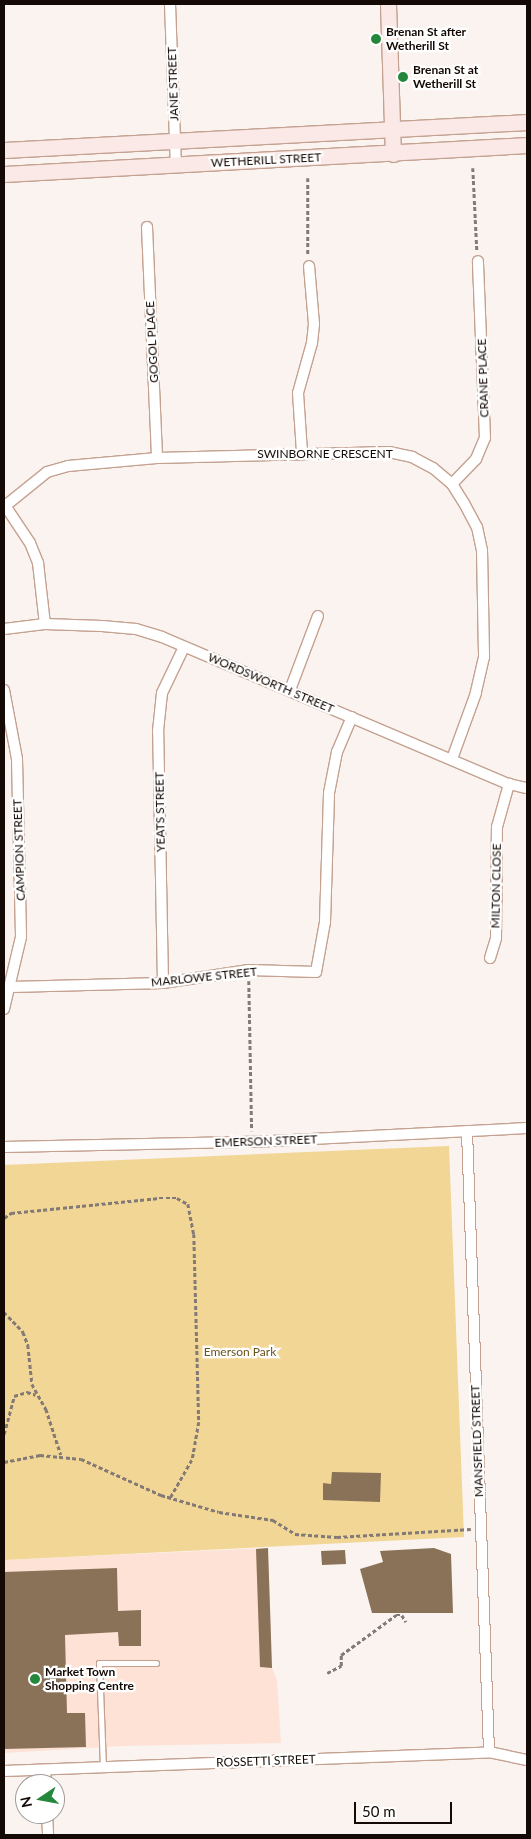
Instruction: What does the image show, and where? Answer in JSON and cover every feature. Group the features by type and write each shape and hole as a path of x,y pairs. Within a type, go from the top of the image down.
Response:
{"main road":[{"path":"388,4 393,154"},
{"name":"WETHERILL STREET","path":"4,150 527,122"},
{"name":"WETHERILL STREET","path":"4,174 393,154 527,145"}],"street":[{"name":"JANE STREET","path":"170,4 176,165"},
{"name":"GOGOL PLACE","path":"147,227 157,458"},
{"name":"CRANE PLACE","path":"452,484 476,459 485,438 478,261"},
{"path":"302,452 298,393 312,343 314,324 308,266"},
{"name":"SWINBORNE CRESCENT","path":"5,505 47,472 68,466 157,458 302,452 389,452 412,457 433,468 452,484 477,527 482,550 485,606 484,657 476,693 452,759"},
{"path":"5,505 30,543 38,563 45,624"},
{"path":"290,690 318,616"},
{"name":"WORDSWORTH STREET","path":"4,629 45,624 136,629 290,690 509,784 527,788"},
{"name":"YEATS STREET","path":"163,983 158,731 162,694 184,647"},
{"name":"CAMPION STREET","path":"4,690 17,759 22,937 11,988 4,1009"},
{"name":"MARLOWE STREET","path":"11,988 163,983 249,970 316,972 325,922 329,793 337,752 352,717"},
{"name":"MILTON CLOSE","path":"490,958 496,938 498,827 509,784"},
{"name":"EMERSON STREET","path":"4,1147 252,1142 527,1128"},
{"name":"MANSFIELD STREET","path":"467,1131 489,1752"},
{"name":"ROSSETTI STREET","path":"4,1771 489,1752 527,1760"},
{"path":"45,1770 45,1774"}],"lane":[{"path":"103,1768 99,1664 156,1663"}],"path":[{"path":"473,168 478,261"},
{"path":"308,178 308,266"},
{"path":"249,970 252,1142"},
{"path":"4,1218 11,1213 159,1198 176,1198 188,1204 194,1234 199,1422 192,1460 171,1497"},
{"path":"4,1312 23,1332 28,1345 32,1384 36,1396 46,1408 60,1455"},
{"path":"4,1434 14,1396 27,1392 36,1396"},
{"path":"4,1462 22,1456 60,1455 106,1468 171,1497 219,1512 273,1520 295,1534 337,1537 480,1529"},
{"path":"327,1673 341,1666 340,1655 396,1614 402,1615 406,1622"}],"shaded area":[{"path":"268,1548 272,1668 277,1680 281,1743 121,1746 4,1753 4,1560"}],"green space":[{"name":"Emerson Park","path":"449,1146 464,1537 4,1560 4,1165"}],"building":[{"path":"332,1472 381,1473 380,1502 323,1500 323,1483 331,1484"},
{"path":"268,1548 272,1668 260,1667 256,1549"},
{"path":"434,1548 451,1554 453,1613 372,1613 360,1569 383,1562 380,1551"},
{"path":"345,1550 346,1564 322,1565 321,1551"},
{"name":"Market Town Shopping Centre","path":"117,1568 118,1611 141,1610 141,1646 119,1646 118,1632 65,1635 67,1713 85,1713 86,1747 4,1749 4,1572"}],"place":[{"name":"Brenan St after Wetherill St","path":"376,39"},
{"name":"Brenan St at Wetherill St","path":"403,77"},
{"name":"Market Town Shopping Centre","path":"35,1679"}]}
